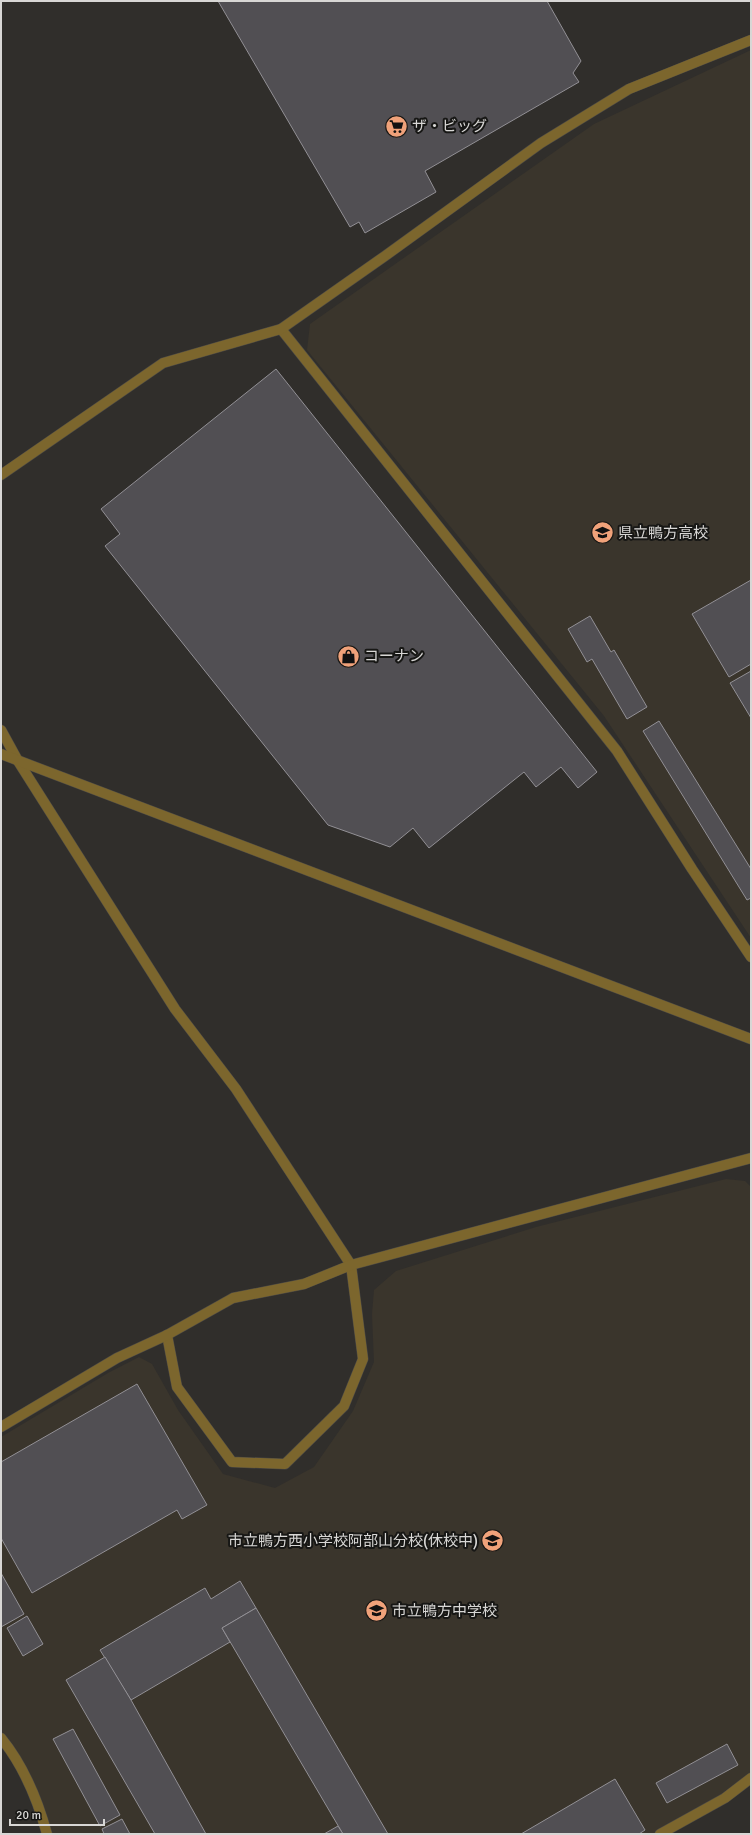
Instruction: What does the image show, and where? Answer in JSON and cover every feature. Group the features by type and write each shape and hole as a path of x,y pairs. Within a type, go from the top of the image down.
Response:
{"street":[{"path":"1,475 163,363 281,329 541,143 629,89 751,40"},
{"path":"281,329 617,751 751,957"},
{"path":"1,730 18,761 175,1009 236,1089 351,1265 363,1359 344,1406 285,1464 232,1462 177,1387 167,1334"},
{"path":"1,754 751,1039"},
{"path":"1,1427 117,1358 167,1334 233,1298 304,1284 351,1265 751,1158"},
{"path":"1,1738 11,1750 40,1809 46,1834"},
{"path":"660,1834 725,1798 751,1778"}],"shaded area":[{"name":"県立鴨方高校","path":"751,50 751,938 604,716 307,350 310,324 594,124"},
{"name":"市立鴨方中学校","path":"726,1179 745,1181 751,1187 751,1772 723,1795 664,1826 669,1834 49,1834 1,1734 1,1437 108,1373 139,1357 152,1364 178,1410 223,1474 275,1488 314,1467 353,1411 374,1362 372,1314 374,1290 396,1271 536,1227"}],"building":[{"name":"ザ・ビッグ","path":"218,1 547,1 581,61 573,73 579,82 425,171 436,192 365,233 359,222 350,227"},
{"name":"コーナン","path":"276,369 597,772 578,788 561,767 536,787 524,772 429,848 413,828 390,847 328,825 105,546 120,534 101,509"},
{"path":"751,580 751,664 729,677 692,614"},
{"path":"590,616 611,652 614,650 647,707 627,719 592,659 587,662 568,629"},
{"path":"751,671 751,718 730,683"},
{"path":"659,721 751,869 751,898 747,900 643,731"},
{"path":"137,1384 207,1505 182,1519 177,1510 32,1593 1,1538 1,1462"},
{"path":"1,1573 24,1614 1,1627"},
{"path":"240,1581 256,1608 222,1628 230,1642 131,1700 100,1650 205,1588 211,1599"},
{"path":"256,1608 388,1834 343,1834 222,1628"},
{"path":"27,1616 43,1644 23,1656 7,1628"},
{"path":"105,1657 131,1700 206,1834 155,1834 66,1680"},
{"path":"73,1729 120,1815 100,1826 53,1739"},
{"path":"727,1744 738,1765 667,1803 656,1783"},
{"path":"615,1779 645,1830 639,1834 521,1834"},
{"path":"122,1819 130,1834 104,1834 102,1829"},
{"path":"338,1826 343,1834 324,1834"}],"place":[{"name":"ザ・ビッグ","path":"396,126"},
{"name":"県立鴨方高校","path":"603,533"},
{"name":"コーナン","path":"349,656"},
{"name":"市立鴨方西小学校阿部山分校(休校中)","path":"493,1541"},
{"name":"市立鴨方中学校","path":"376,1611"}]}
